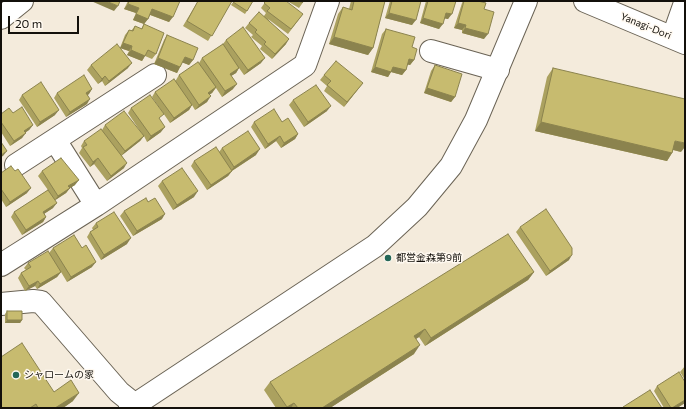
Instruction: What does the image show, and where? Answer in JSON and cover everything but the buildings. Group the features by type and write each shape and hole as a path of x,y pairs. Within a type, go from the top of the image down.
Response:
{"street":[{"path":"1,18 22,1"},
{"path":"1,265 96,205 305,65 328,1"},
{"path":"1,304 33,301 41,302 119,392 135,407 375,246 417,207 451,166 476,120 526,1"},
{"name":"Yanagi-Dori","path":"589,2 679,40"},
{"path":"679,40 685,3"},
{"path":"431,51 498,70"},
{"path":"16,165 155,75"},
{"path":"55,140 96,205"}],"place":[{"name":"都営金森第9前","path":"388,258"},
{"name":"シャロームの家","path":"16,375"}]}
